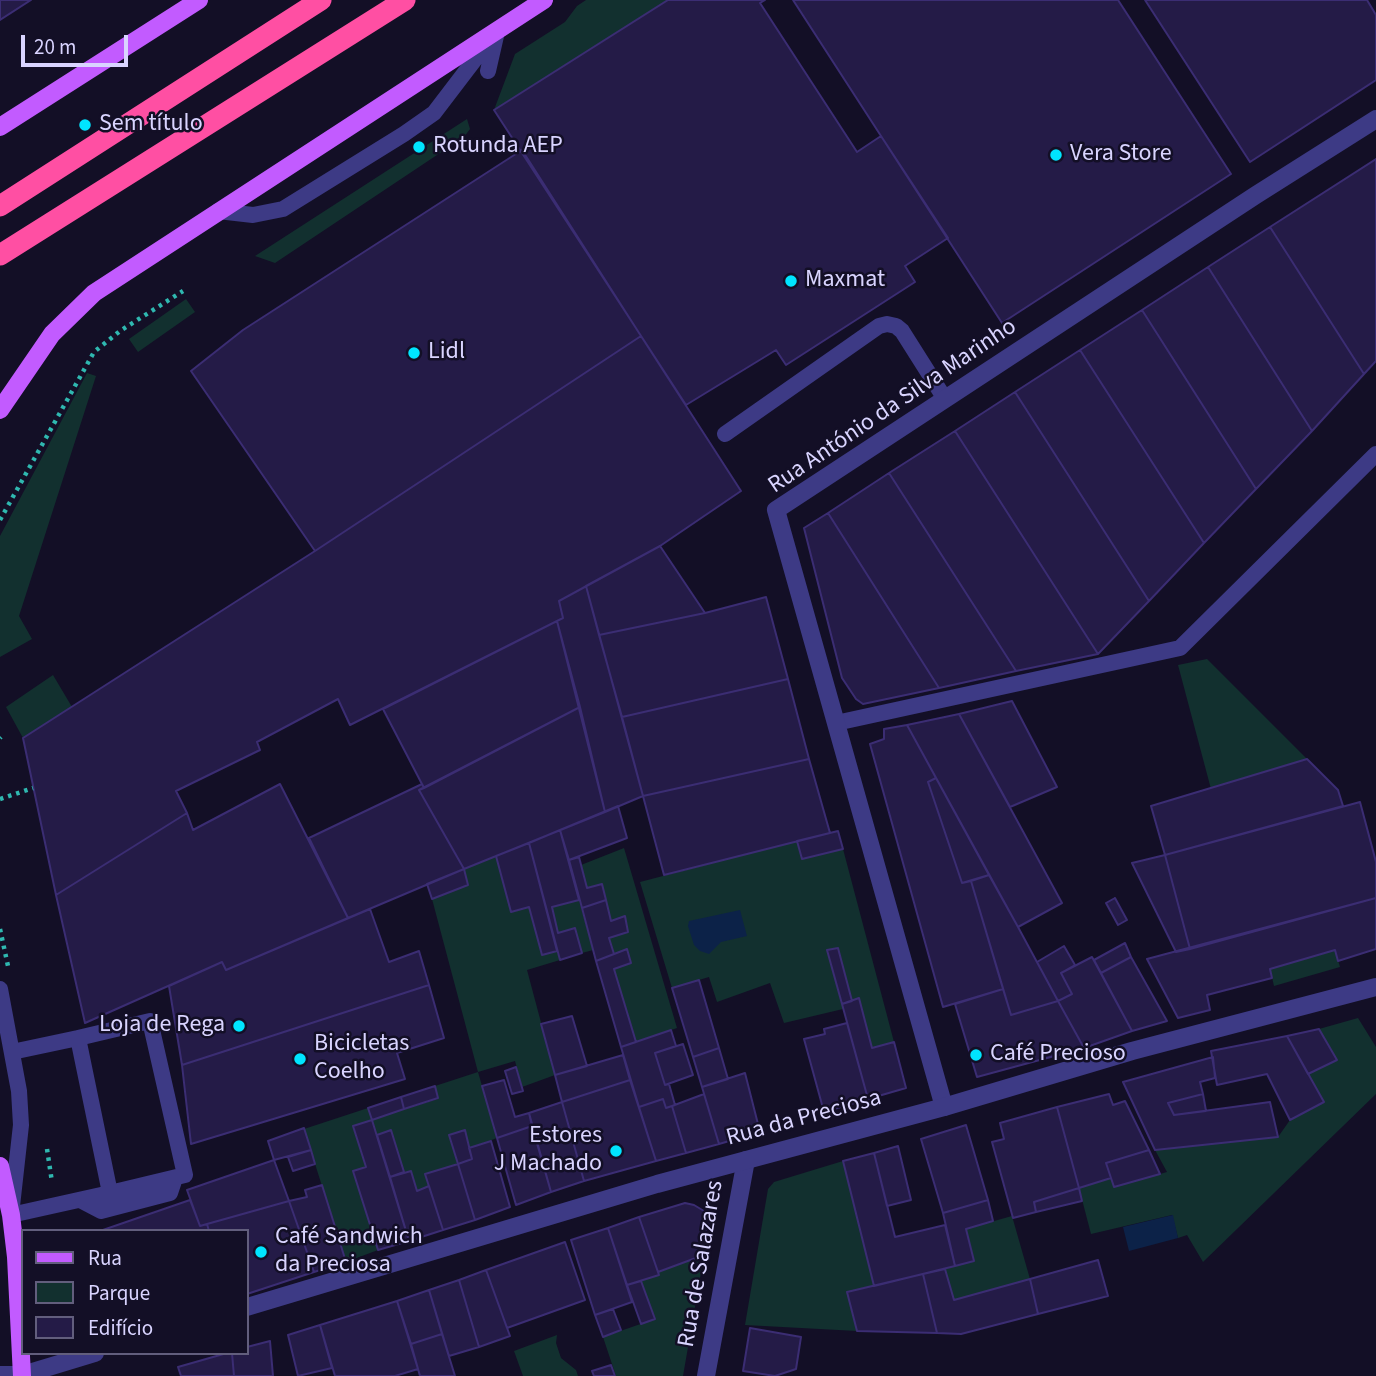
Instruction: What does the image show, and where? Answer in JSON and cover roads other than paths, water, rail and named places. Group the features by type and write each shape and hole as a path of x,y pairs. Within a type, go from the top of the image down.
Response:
{"highway":[{"path":"0,206 321,0"},
{"path":"0,255 405,0"}],"main road":[{"path":"0,127 199,0"},
{"path":"0,410 52,334 94,293 544,0"},
{"path":"0,1166 11,1214 21,1350"},
{"path":"21,1355 22,1376"}],"street":[{"name":"Rua António da Silva Marinho","path":"944,1107 776,510 1376,119"},
{"name":"Rua da Preciosa","path":"248,1307 657,1184 944,1107 1132,1051 1376,987"},
{"name":"Rua de Salazares","path":"706,1376 746,1160"},
{"path":"0,1375 22,1376 89,1355"}],"lane":[{"path":"488,71 497,30"},
{"path":"218,211 253,215 283,209 404,134 434,113 497,30"},
{"path":"725,434 879,326 887,324 902,331 945,399"},
{"path":"836,723 1180,648 1376,454"},
{"path":"0,989 19,1091 21,1125 11,1214 185,1175 150,1021 12,1052"},
{"path":"78,1038 110,1193"},
{"path":"80,1200 101,1211 170,1192 174,1178"}],"water":[{"path":"740,910 747,936 721,942 709,954 694,945 689,921"},
{"path":"1173,1215 1178,1238 1129,1251 1123,1227"}],"place":[{"name":"Sem título","path":"85,125"},
{"name":"Rotunda AEP","path":"419,147"},
{"name":"Vera Store","path":"1056,155"},
{"name":"Maxmat","path":"791,281"},
{"name":"Lidl","path":"414,353"},
{"name":"Loja de Rega","path":"239,1026"},
{"name":"Café Precioso","path":"976,1055"},
{"name":"Bicicletas Coelho","path":"300,1059"},
{"name":"Estores J Machado","path":"616,1151"},
{"name":"Café Sandwich da Preciosa","path":"261,1252"}]}
